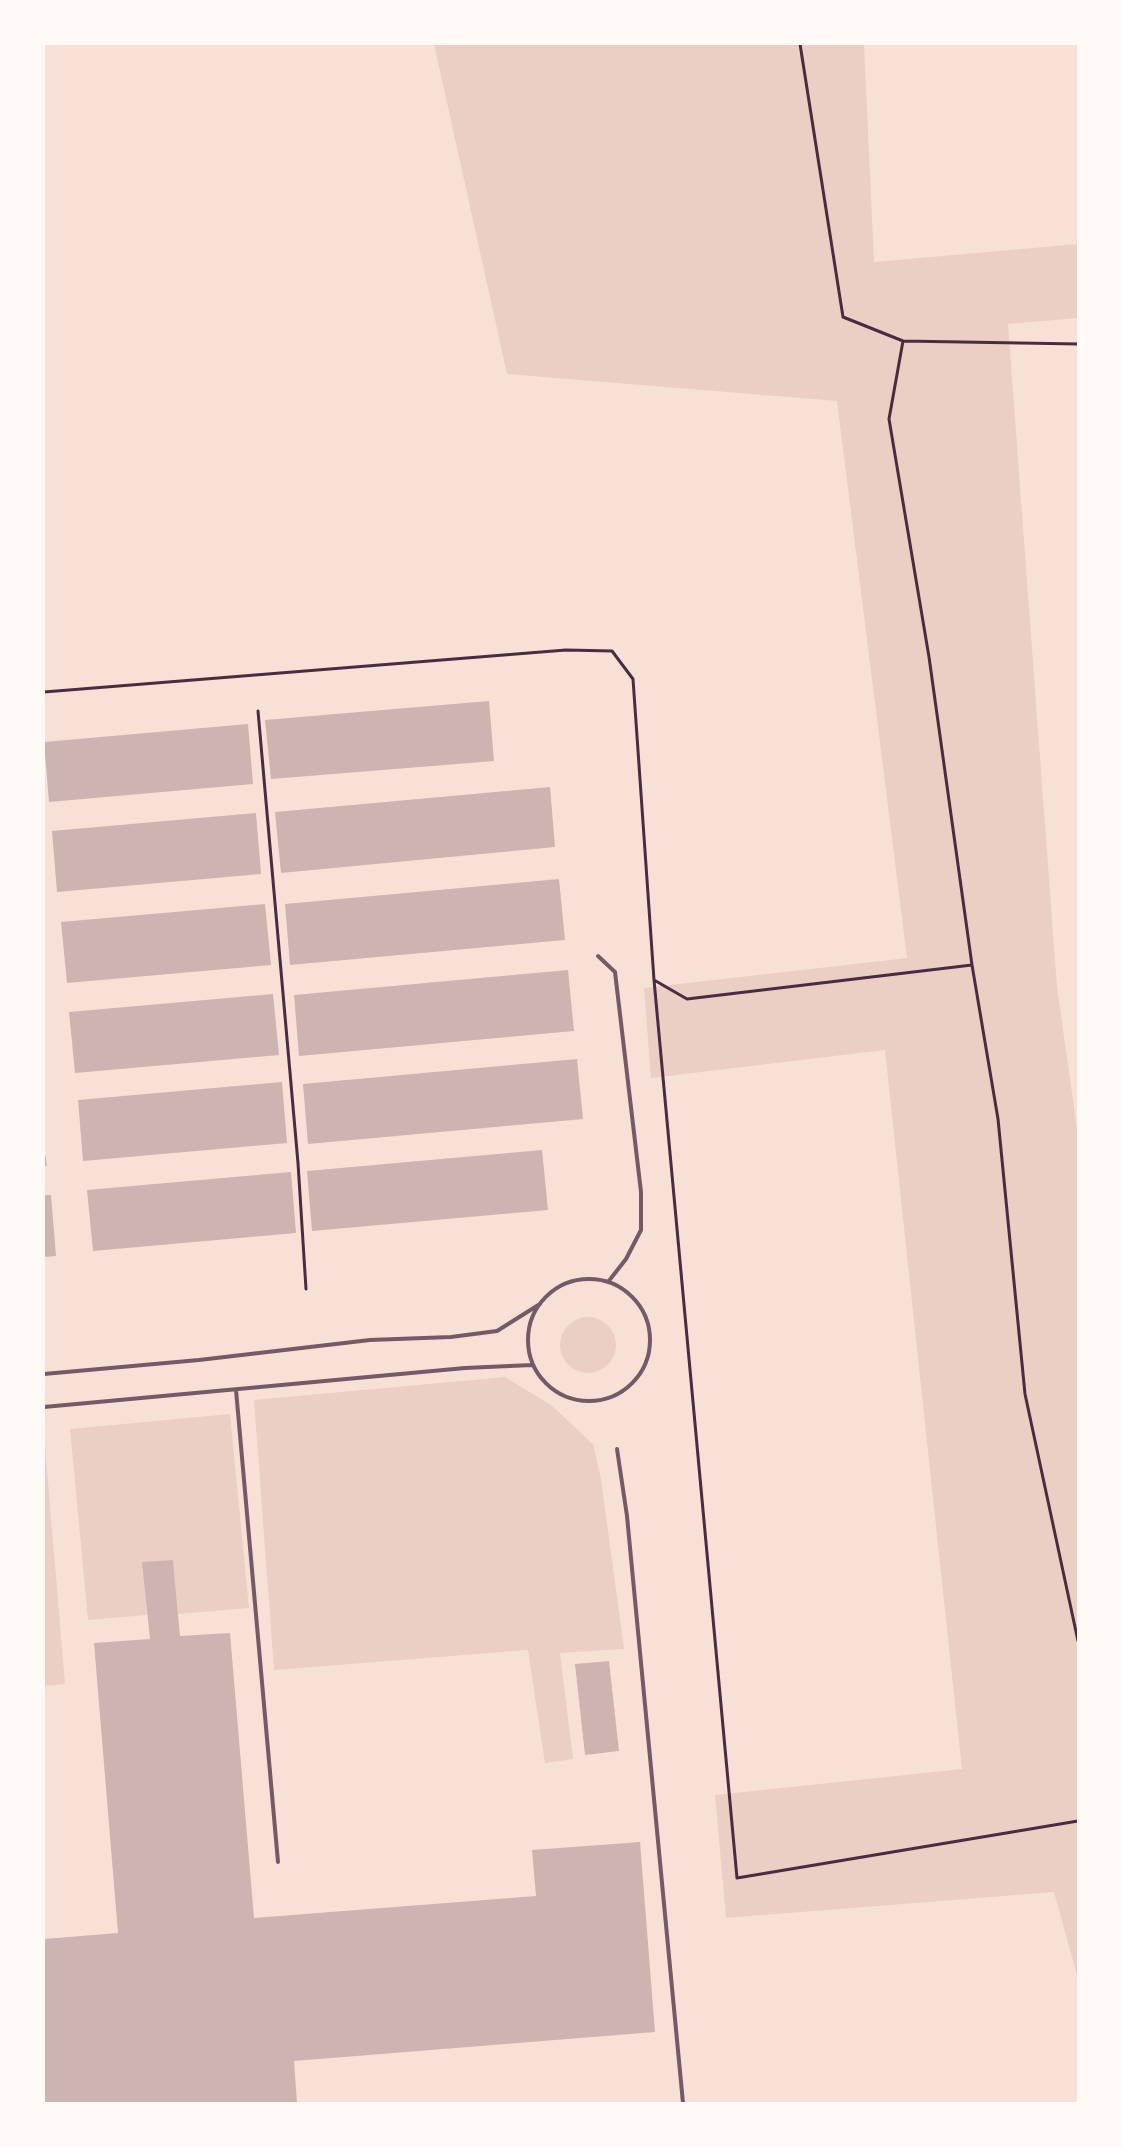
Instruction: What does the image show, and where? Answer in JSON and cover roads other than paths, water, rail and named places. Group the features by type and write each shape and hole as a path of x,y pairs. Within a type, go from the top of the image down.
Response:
{"lane":[{"path":"598,956 615,972 641,1192 641,1230 626,1259 608,1282"},
{"path":"589,1279 608,1282 625,1290 639,1304 648,1320 651,1339 649,1357 641,1375 628,1388 612,1398 593,1402 575,1400 557,1393 543,1380 532,1365 527,1340 531,1321 540,1304 553,1290 570,1282 589,1279"},
{"path":"44,1374 199,1360 370,1340 451,1337 497,1331 540,1304"},
{"path":"44,1407 465,1368 532,1365"},
{"path":"236,1390 278,1862"},
{"path":"617,1449 628,1535 683,2103"}]}
